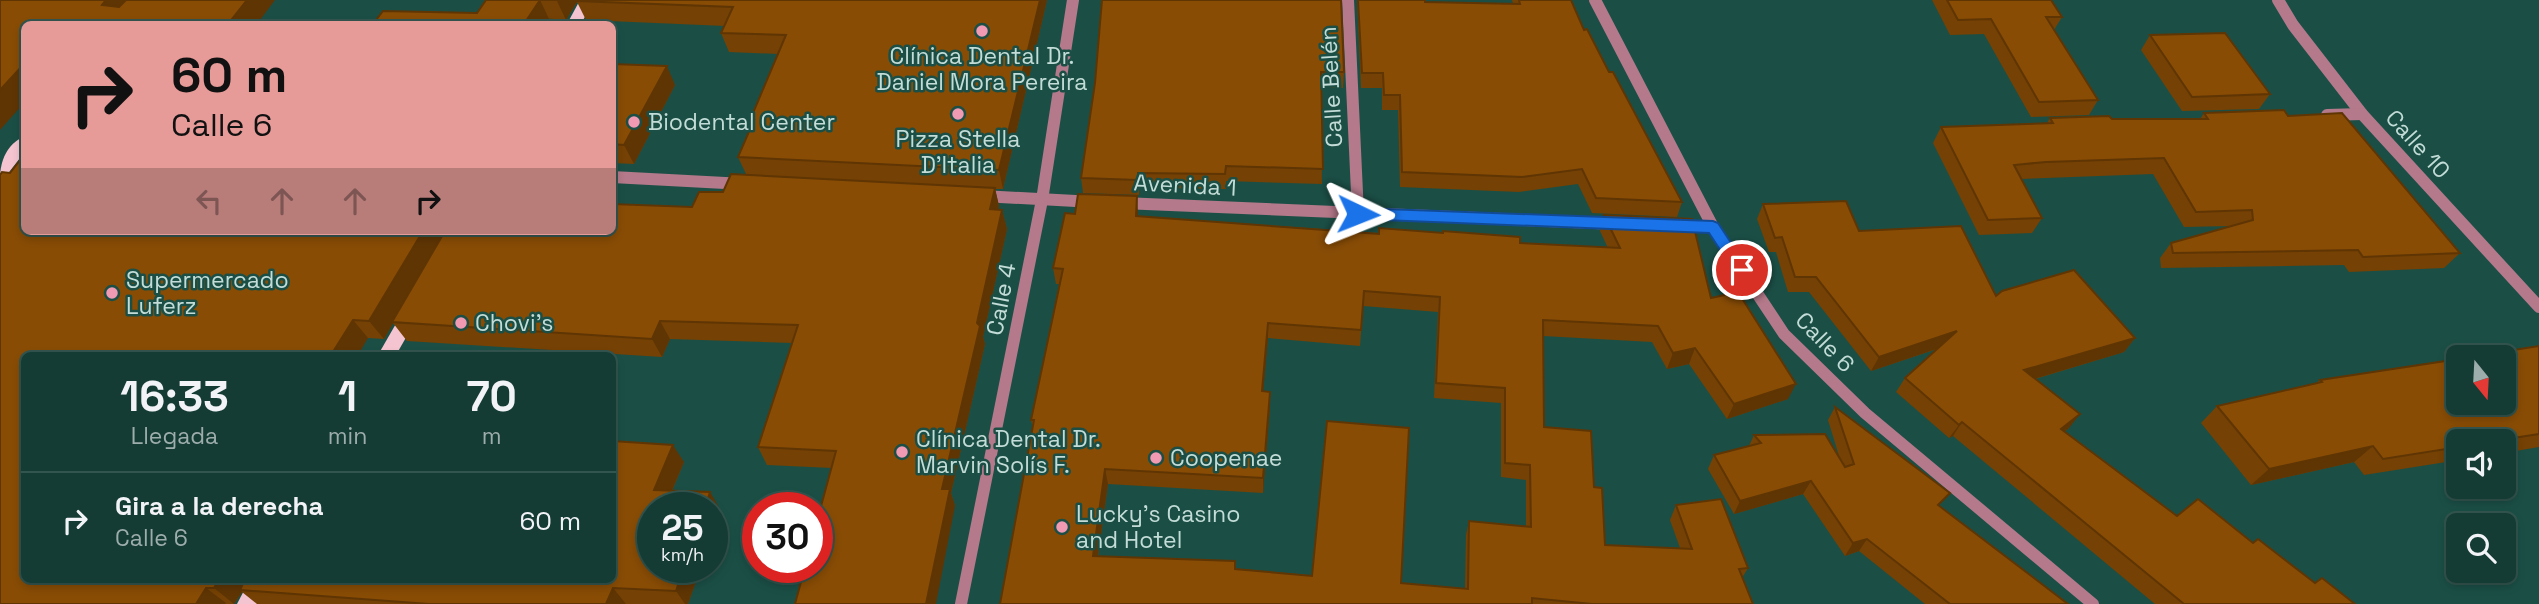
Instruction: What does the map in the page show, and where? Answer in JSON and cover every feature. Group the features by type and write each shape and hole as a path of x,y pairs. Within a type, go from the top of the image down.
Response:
{"main road":[{"path":"575,21 587,0"},
{"path":"0,172 19,157"},
{"path":"389,352 419,299"},
{"path":"247,604 259,583"}],"street":[{"name":"Calle 4","path":"961,604 1042,200 1073,0"},
{"name":"Calle Belén","path":"1348,0 1358,214"},
{"name":"Calle 6","path":"1595,0 1713,227 1784,334 1865,414 2093,604"},
{"name":"Calle 10","path":"2278,0 2293,25 2362,114 2539,307"},
{"path":"2321,115 2362,114"},
{"path":"616,177 756,184"},
{"name":"Avenida 1","path":"974,196 1631,224"},
{"path":"1658,225 1713,227"}],"building":[{"path":"0,0 106,0 102,5 119,7 126,0 247,0 230,21 21,21 21,67 0,90"},
{"path":"486,0 540,0 526,21 375,21 383,11 477,13"},
{"path":"577,0 1040,0 999,170 738,157 754,120 750,120 786,35 721,33 733,7"},
{"path":"1102,0 1341,0 1344,72 1321,72 1323,169 1226,166 1225,174 1138,173 1138,180 1081,178 1095,83"},
{"path":"1358,0 1520,4 1519,0 1571,0 1584,30 1587,29 1609,72 1613,72 1682,202 1596,198 1582,169 1522,177 1402,172 1400,95 1384,95 1383,73 1362,73"},
{"path":"1947,0 2051,0 2062,17 2046,17 2098,100 2039,102 1991,19 1958,20"},
{"path":"2225,33 2270,94 2192,97 2150,35"},
{"path":"616,64 667,66 624,145 616,144"},
{"path":"2284,110 2288,116 2342,113 2460,253 2363,257 2358,250 2173,253 2171,243 2253,220 2252,210 2196,212 2164,158 2014,165 2042,218 1988,220 1941,127 2053,123 2050,118 2109,116 2112,119 2208,119 2204,113"},
{"path":"21,159 21,235 421,235 369,321 353,320 333,352 21,352 21,583 217,583 214,588 206,588 196,604 0,604 0,175 2,172 10,173"},
{"path":"731,174 995,188 990,209 1002,210 977,323 980,326 942,489 950,489 926,604 795,604 801,583 833,583 833,492 825,492 836,451 758,447 798,325 660,321 652,339 392,322 443,235 616,235 616,204 692,207 699,192 723,192"},
{"path":"1078,194 1137,196 1136,216 1379,234 1379,228 1443,231 1520,237 1520,243 1620,248 1604,215 1692,219 1711,298 1738,292 1796,384 1734,404 1695,348 1673,353 1658,326 1543,320 1544,427 1591,431 1594,487 1602,488 1605,545 1692,549 1676,505 1721,499 1748,568 1739,569 1753,604 1592,604 1532,598 1532,604 1000,604 1034,420 1031,420 1063,269 1053,268 1065,213 1075,214","holes":["1364,291 1440,297 1436,383 1505,388 1505,463 1530,465 1531,527 1469,521 1468,589 1401,583 1409,428 1327,421 1312,576 1235,569 1235,561 1093,556 1105,469 1263,478 1270,392 1262,391 1268,323 1361,330"]},
{"path":"1846,201 1859,231 1961,226 1996,296 2002,291 2074,270 2135,338 2024,370 2080,414 2061,429 2177,516 2198,499 2253,543 2258,539 2315,583 2322,578 2355,604 2184,604 1962,422 1959,425 1905,378 1957,331 1879,357 1816,277 1795,277 1782,237 1775,238 1763,204"},
{"path":"2539,346 2539,434 2516,438 2516,429 2446,429 2446,449 2383,459 2373,446 2269,469 2217,406 2322,382 2320,380 2446,361 2446,415 2516,415 2516,350"},
{"path":"1835,407 1950,493 1938,505 2068,604 1950,604 1867,539 1853,543 1811,481 1740,501 1714,455 1761,443 1754,435 1825,434 1845,467 1854,464"},
{"path":"616,441 673,445 654,490 710,492 637,492 637,583 679,583 676,591 613,588 606,604 429,604 240,590 243,583 616,583"}],"place":[{"name":"Clínica Dental Dr. Daniel Mora Pereira","path":"982,31"},
{"name":"Pizza Stella D'Italia","path":"958,114"},
{"name":"Biodental Center","path":"634,122"},
{"name":"Supermercado Luferz","path":"112,293"},
{"name":"Chovi's","path":"461,323"},
{"name":"Clínica Dental Dr. Marvin Solís F.","path":"902,452"},
{"name":"Coopenae","path":"1156,458"},
{"name":"Lucky's Casino and Hotel","path":"1062,527"}],"route":[{"path":"1358,214 1713,227 1742,270"}]}
